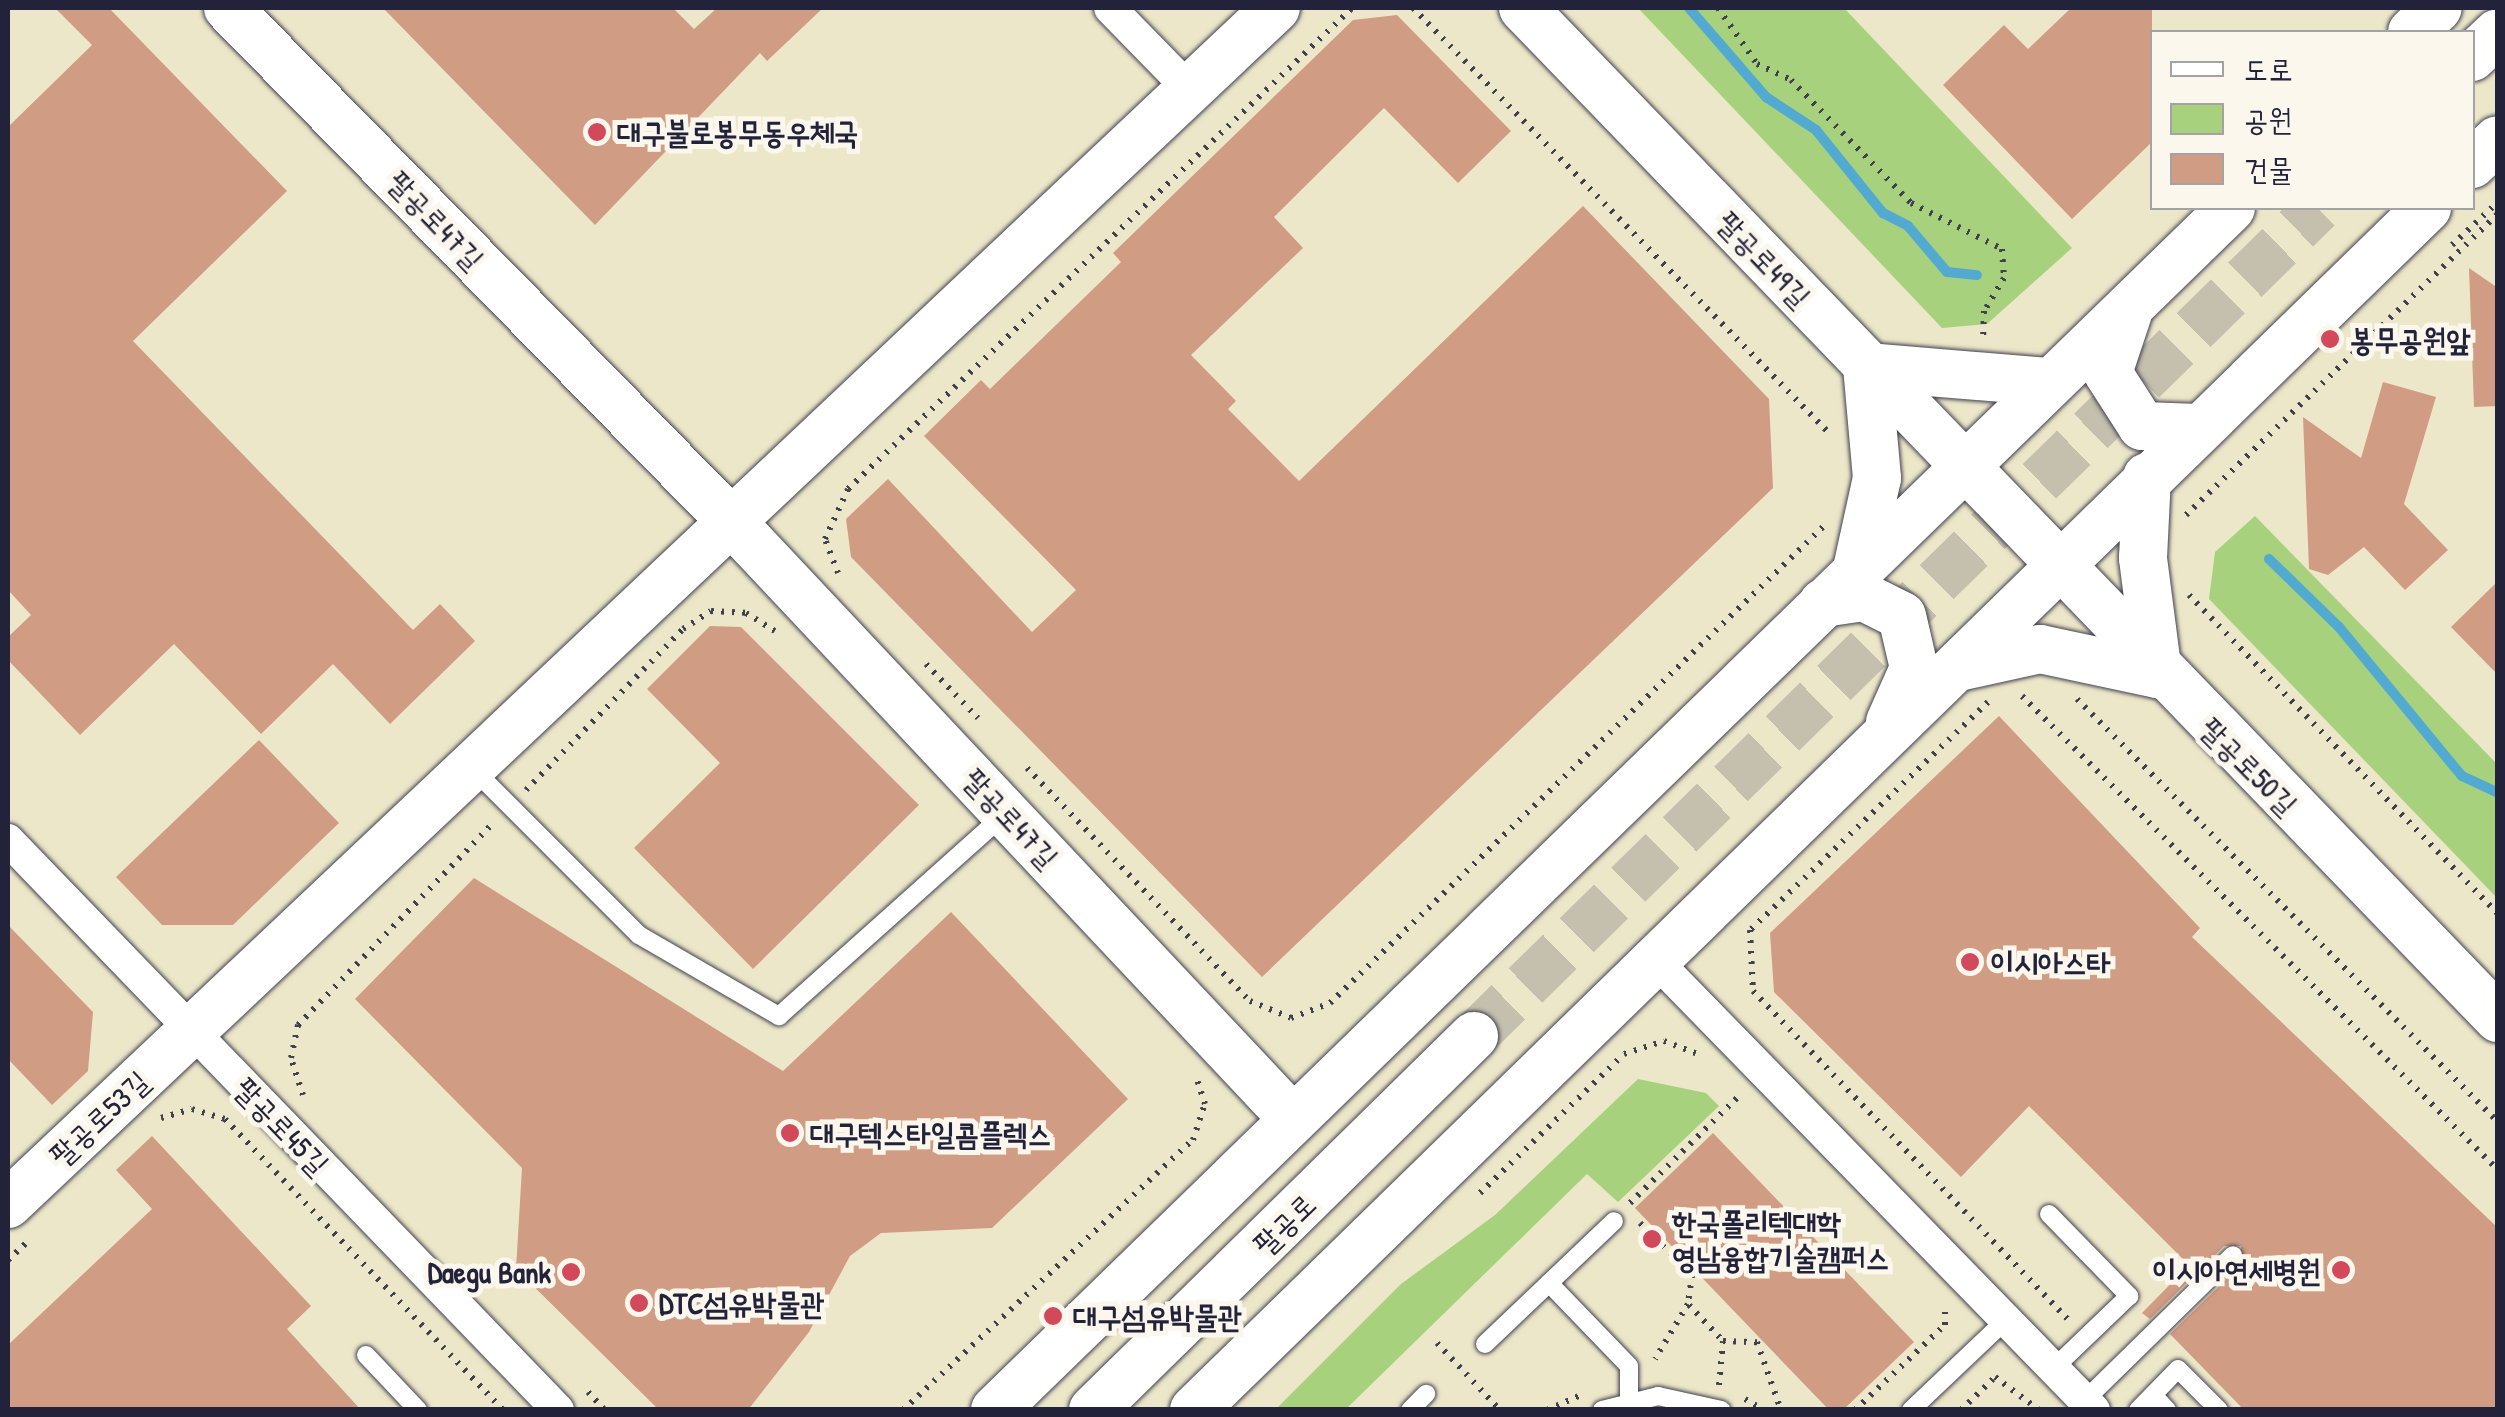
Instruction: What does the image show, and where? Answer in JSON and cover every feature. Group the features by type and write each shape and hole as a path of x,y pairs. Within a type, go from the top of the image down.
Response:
{"main road":[{"name":"팔공로47길","path":"228,8 728,518 1292,1119"},
{"path":"728,518 1276,8"},
{"name":"팔공로49길","path":"1523,8 2004,511"},
{"path":"2414,30 2438,8"},
{"path":"2475,54 2498,33"},
{"path":"2475,161 2498,140"},
{"path":"995,1410 2229,210"},
{"path":"1194,1410 1958,667 2055,566 2425,210"},
{"path":"2130,305 2108,373 2142,426 2199,428"},
{"path":"1857,570 1876,478 1866,367 2050,382"},
{"path":"1958,667 2040,650 2158,674 2143,558 2147,477"},
{"name":"팔공로50길","path":"2004,511 2158,674 2498,1018"},
{"name":"팔공로53길","path":"21,1220 191,1032 728,518"},
{"path":"1823,603 1864,597 1902,616 1914,668 1883,739"},
{"name":"팔공로","path":"1093,1410 1474,1036"}],"street":[{"path":"1110,8 1190,90"},
{"name":"팔공로45길","path":"8,840 558,1410"},
{"path":"1654,959 2089,1405"}],"lane":[{"path":"470,766 639,935 779,1016 1006,813"},
{"path":"2049,1214 2130,1296 2053,1369"},
{"path":"1486,1344 1614,1221"},
{"path":"2089,1405 2233,1255"},
{"path":"1549,1283 1629,1366 1629,1400"},
{"path":"1911,1410 2006,1320"},
{"path":"366,1356 418,1410"},
{"path":"2138,1410 2178,1369 2219,1410"},
{"path":"1410,1410 1426,1394"},
{"path":"2153,1395 2167,1410"},
{"path":"1602,1410 1629,1400 1676,1397 1721,1410"}],"path":[{"path":"850,585 825,540 848,489 1352,8"},
{"path":"1413,8 1844,448"},
{"path":"1718,8 1757,64 1791,80 1911,203 2002,249 2004,278 1984,311 1982,354"},
{"path":"2191,512 2498,214"},
{"path":"1027,768 1250,1001 1290,1018 1330,1003 1834,517"},
{"path":"2182,579 2498,914"},
{"path":"516,800 683,629 711,611 746,613 790,646"},
{"path":"914,652 978,718"},
{"path":"2010,686 2023,680"},
{"path":"2070,691 2498,1122"},
{"path":"1998,692 1750,930 1754,991 2085,1337"},
{"path":"2015,695 2032,698 2498,1170"},
{"path":"300,1092 291,1058 298,1026 502,814"},
{"path":"1473,1199 1636,1046 1664,1042 1706,1060"},
{"path":"1729,1084 1754,1110"},
{"path":"1655,1359 1688,1304 1692,1276 1626,1208 1740,1095"},
{"path":"150,1128 192,1109 225,1118 503,1410"},
{"path":"903,1410 1193,1140"},
{"path":"8,1260 21,1220"},
{"path":"1856,1410 1944,1325 1947,1312 1930,1294"},
{"path":"1688,1304 1723,1342 1758,1342 1780,1410"},
{"path":"1719,1387 1723,1342"},
{"path":"1437,1343 1500,1410"},
{"path":"1644,1348 1668,1372"},
{"path":"1961,1410 1995,1377 2039,1410"},
{"path":"1699,1379 1764,1410"},
{"path":"1547,1410 1600,1387"}],"green space":[{"path":"1638,8 1844,8 2072,248 1987,324 1942,328"},
{"path":"2255,516 2497,764 2497,898 2209,599 2215,552"},
{"path":"1638,1079 1706,1093 1719,1106 1618,1202 1587,1174 1346,1409 1276,1409 1401,1284 1495,1215"}],"building":[{"path":"55,8 109,8 287,191 133,341 413,630 440,604 475,641 390,724 333,664 261,734 174,644 80,735 8,660 8,637 31,615 8,590 8,127 92,45"},
{"path":"383,8 673,8 694,29 717,8 823,8 767,61 760,53 595,225"},
{"path":"2071,8 2152,8 2150,144 2072,219 1943,85 2004,25 2028,49"},
{"path":"1397,15 1511,131 1458,183 1384,108 1274,217 1303,248 1191,355 1236,401 1228,409 1299,481 1583,206 1769,399 1773,488 1262,977 851,557 846,519 888,479 1032,632 1076,590 924,436 981,380 990,389 1121,262 1113,253 1353,20"},
{"path":"2469,268 2498,288 2498,406 2474,407"},
{"path":"2383,382 2436,397 2404,504 2448,550 2405,590 2364,547 2328,575 2309,569 2303,417 2361,458"},
{"path":"2498,581 2498,675 2451,627"},
{"path":"710,626 741,627 919,805 753,969 634,848 720,763 647,689"},
{"path":"1999,716 2200,928 2192,937 2498,1228 2498,1410 2244,1410 2170,1334 2242,1264 2241,1246 2224,1246 2150,1319 2142,1313 2189,1265 2029,1106 1961,1177 1774,992 1770,933"},
{"path":"259,740 339,823 233,925 162,925 116,877"},
{"name":"대구텍스타일콤플렉스","path":"474,878 783,1071 951,912 1128,1099 992,1228 881,1233 850,1256 809,1332 748,1410 659,1410 516,1269 522,1168 355,999"},
{"path":"8,925 93,1012 88,1071 52,1105 8,1059"},
{"path":"1713,1133 1914,1342 1843,1410 1829,1410 1635,1208"},
{"path":"152,1136 311,1306 287,1329 361,1410 8,1410 8,1345 152,1209 116,1170"}],"waterway":[{"path":"1689,8 1766,97 1816,130 1883,213 1908,226 1947,272 1977,275"},
{"path":"2269,559 2339,627 2462,776 2498,793"}],"tunnel":[{"path":"1474,1036 2316,210"}],"place":[{"name":"대구불로봉무동우체국","path":"597,132"},
{"name":"봉무공원앞","path":"2330,339"},
{"name":"이시아스타","path":"1970,962"},
{"name":"대구텍스타일콤플렉스","path":"790,1133"},
{"name":"한국폴리텍대학 영남융합기술캠퍼스","path":"1652,1239"},
{"name":"이시아연세병원","path":"2341,1270"},
{"name":"Daegu Bank","path":"571,1272"},
{"name":"DTC섬유박물관","path":"639,1303"},
{"name":"대구섬유박물관","path":"1053,1316"}]}
